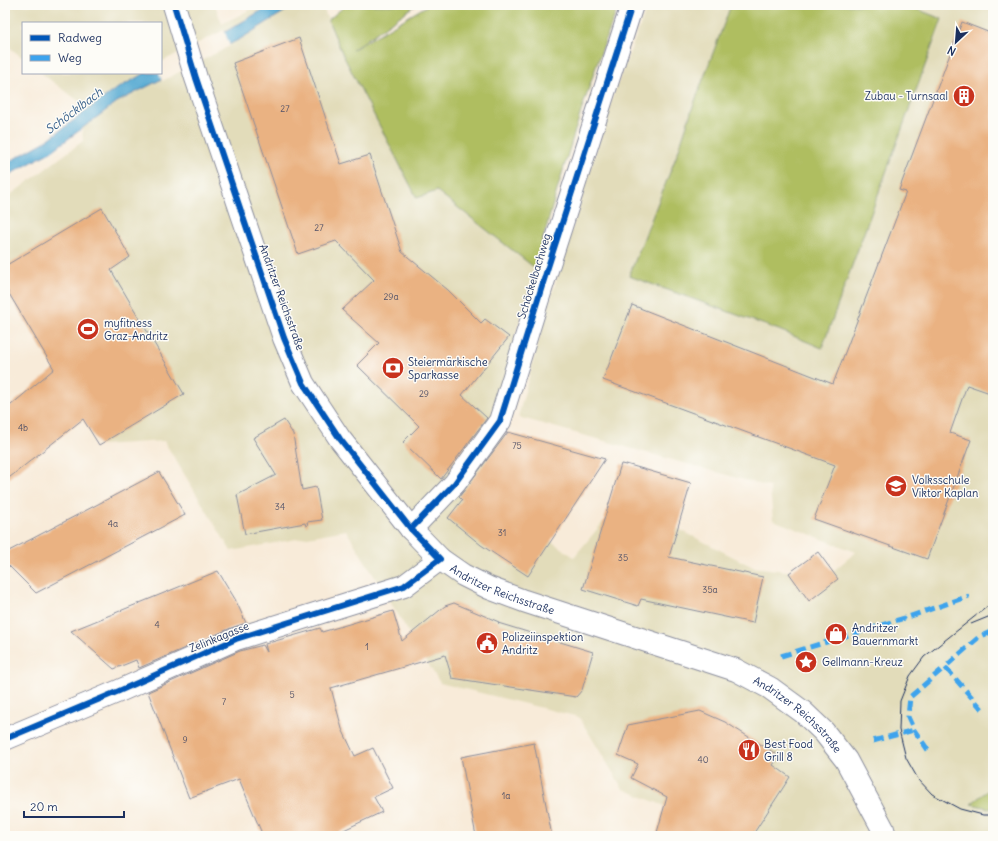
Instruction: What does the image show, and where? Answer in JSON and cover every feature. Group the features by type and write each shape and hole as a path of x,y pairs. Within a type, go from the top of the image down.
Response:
{"street":[{"name":"Andritzer Reichsstraße","path":"174,5 180,30 284,338 303,383 340,439 411,529 440,559 463,575 489,588 524,601 736,670 770,688 803,712 824,732 846,760 883,829 885,836"},
{"name":"Schöckelbachweg","path":"411,529 455,483 500,421 551,254 632,5"},
{"name":"Zelinkagasse","path":"5,739 119,691 236,639 404,586 440,559"}],"shaded area":[{"path":"5,5 215,5 222,24 259,5 322,5 343,55 417,197 437,191 535,268 516,332 503,425 510,513 574,557 614,509 655,517 753,567 827,576 856,552 773,520 770,487 518,417 548,307 614,93 648,5 993,5 993,836 705,836 712,825 623,789 579,717 440,683 346,530 231,551 164,441 99,445 5,287 5,199 83,141 80,102 42,74 162,74 162,22 22,22 22,57 5,44"}],"green space":[{"path":"346,5 416,5 352,50 428,5 619,5 584,103 535,268 437,191 417,198 343,55 328,20"},
{"path":"731,5 906,5 942,19 822,348 779,330 629,276 678,152 692,109"},
{"path":"993,786 993,809 971,804"}],"water":[{"name":"Schöcklbach","path":"271,5 295,5 242,38 117,102 52,151 5,177 5,164 46,141 113,91 143,74 162,74 162,72 225,32"}],"pier":[{"path":"224,30 230,46 162,81 159,74 162,74 162,61"}],"building":[{"path":"962,22 993,34 993,394 967,385 950,433 971,440 927,559 814,519 835,465 603,380 632,305 833,384 906,192 899,190"},
{"path":"299,38 341,164 370,155 402,252 448,290 481,323 485,319 509,337 462,395 487,418 441,479 403,442 419,426 357,365 379,343 342,310 374,280 336,241 298,254 233,63"},
{"path":"102,208 130,257 111,270 184,394 99,445 83,419 5,481 5,410 54,369 5,287 5,266"},
{"path":"284,420 293,434 302,490 316,487 322,520 307,522 308,525 306,526 305,523 245,534 237,495 276,475 253,438"},
{"path":"508,432 605,459 528,576 481,545 448,518 462,500 459,497"},
{"path":"621,464 626,464 691,483 669,557 763,577 753,623 641,599 638,606 583,589"},
{"path":"159,472 185,515 36,593 5,562 5,553"},
{"path":"818,552 838,579 809,601 789,573"},
{"path":"218,571 235,599 246,623 231,628 139,668 136,660 114,669 71,631"},
{"path":"454,603 499,622 498,623 593,652 582,690 576,697 452,678 445,655 331,688 342,729 355,756 373,748 393,788 374,797 382,812 331,836 263,836 239,779 189,798 148,692 240,651 263,645 267,652 265,644 320,628 322,632 393,611 402,641 445,606"},
{"path":"700,711 725,722 779,756 773,765 790,777 752,836 656,836 667,797 631,778 638,764 618,755 628,725"},
{"path":"534,743 552,836 476,836 461,757"}],"tram line":[{"path":"993,602 924,657 910,676 900,701 899,730 906,758 918,779 932,794 960,809 983,815 993,815"},
{"path":"971,624 993,615"}],"marked path":[{"path":"781,656 911,616 969,596"},
{"path":"982,709 945,667 979,637 993,631"},
{"path":"928,750 914,730 908,717 910,697 945,667"},
{"path":"873,741 914,730"}],"cycle path":[{"path":"5,739 119,691 236,639 404,586 440,559 411,529 340,439 303,383 284,338 196,78 174,5"},
{"path":"411,529 455,483 500,421 632,5"}],"place":[{"name":"Zubau - Turnsaal","path":"964,96"},
{"name":"myfitness Graz-Andritz","path":"88,329"},
{"name":"Steiermärkische Sparkasse","path":"393,368"},
{"name":"Volksschule Viktor Kaplan","path":"896,486"},
{"name":"Andritzer Bauernmarkt","path":"836,634"},
{"name":"Polizeiinspektion Andritz","path":"487,643"},
{"name":"Gellmann-Kreuz","path":"806,662"},
{"name":"Best Food Grill 8","path":"749,750"}]}
